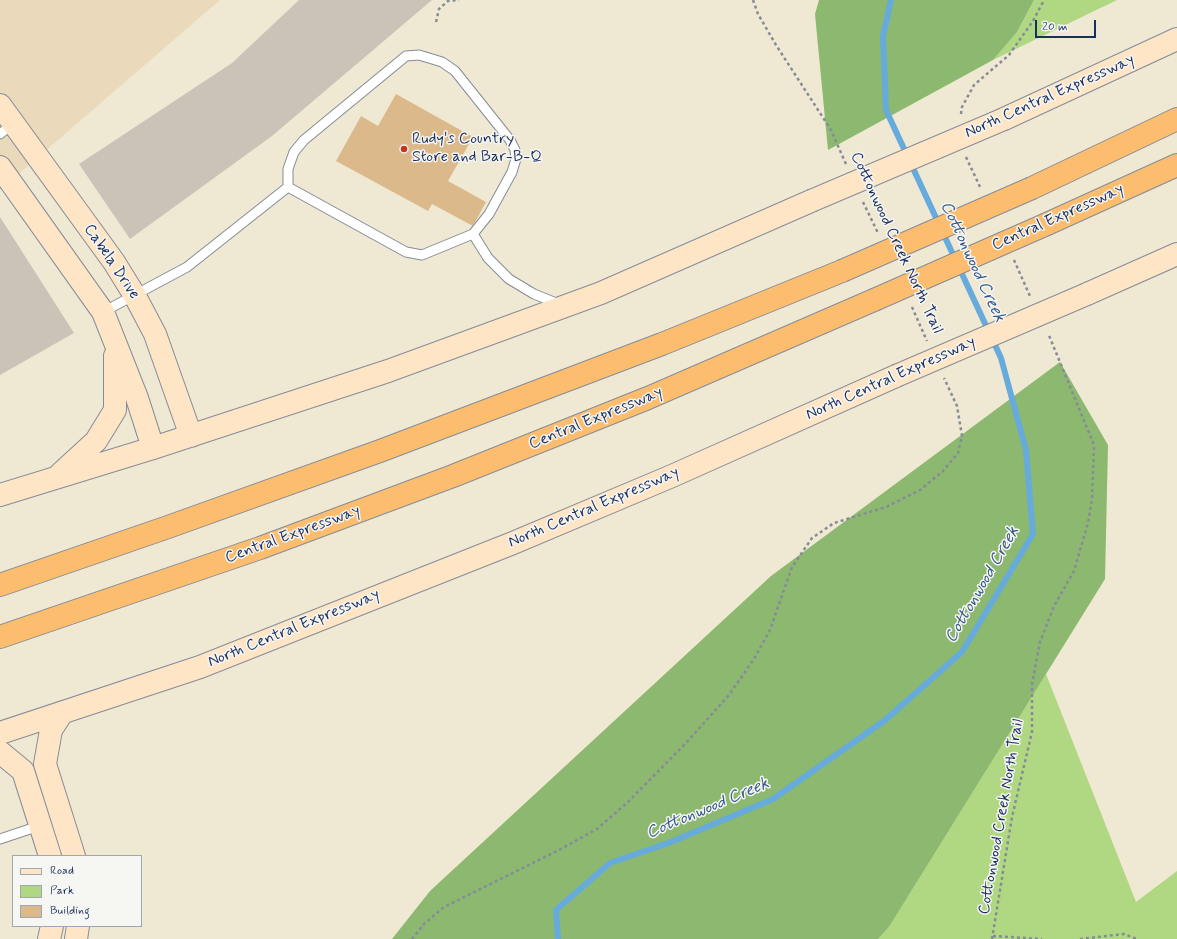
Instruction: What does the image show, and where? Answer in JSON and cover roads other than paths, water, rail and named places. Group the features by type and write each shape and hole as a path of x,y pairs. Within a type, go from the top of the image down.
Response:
{"highway":[{"path":"0,585 168,528 387,448 654,347 842,271 1032,188 1177,119"},
{"name":"Central Expressway","path":"0,637 260,548 468,470 648,398 1047,224 1177,165"}],"main road":[{"name":"North Central Expressway","path":"0,495 191,436 388,371 601,293 811,201 1004,119 1177,39"},
{"name":"Cabela Drive","path":"0,105 7,129 114,262 135,296 155,334 191,436"},
{"path":"0,167 103,312 137,398 153,448"},
{"name":"North Central Expressway","path":"0,733 200,667 513,543 672,476 896,376 1177,254"},
{"path":"56,478 96,441 115,410 115,343"},
{"path":"62,713 51,730 45,764 74,855"},
{"path":"0,752 23,772 50,855"},
{"path":"49,939 52,927"},
{"path":"76,939 78,927"}],"lane":[{"path":"419,55 442,62 456,71 510,140 515,150 516,159 512,172 489,214 473,234 422,255 406,252 288,187 288,169 294,152 304,140 406,56 419,55"},
{"path":"103,312 187,267 288,187"},
{"path":"473,234 488,258 509,279 534,294 565,306"},
{"path":"0,839 62,819"}],"waterway":[{"name":"Cottonwood Creek","path":"558,939 556,910 610,863 671,842 773,799 884,721 962,652 1033,534 1026,450 1001,358 886,110 883,36 891,0"}],"place":[{"name":"Rudy's Country Store and Bar-B-Q","path":"404,149"}]}
